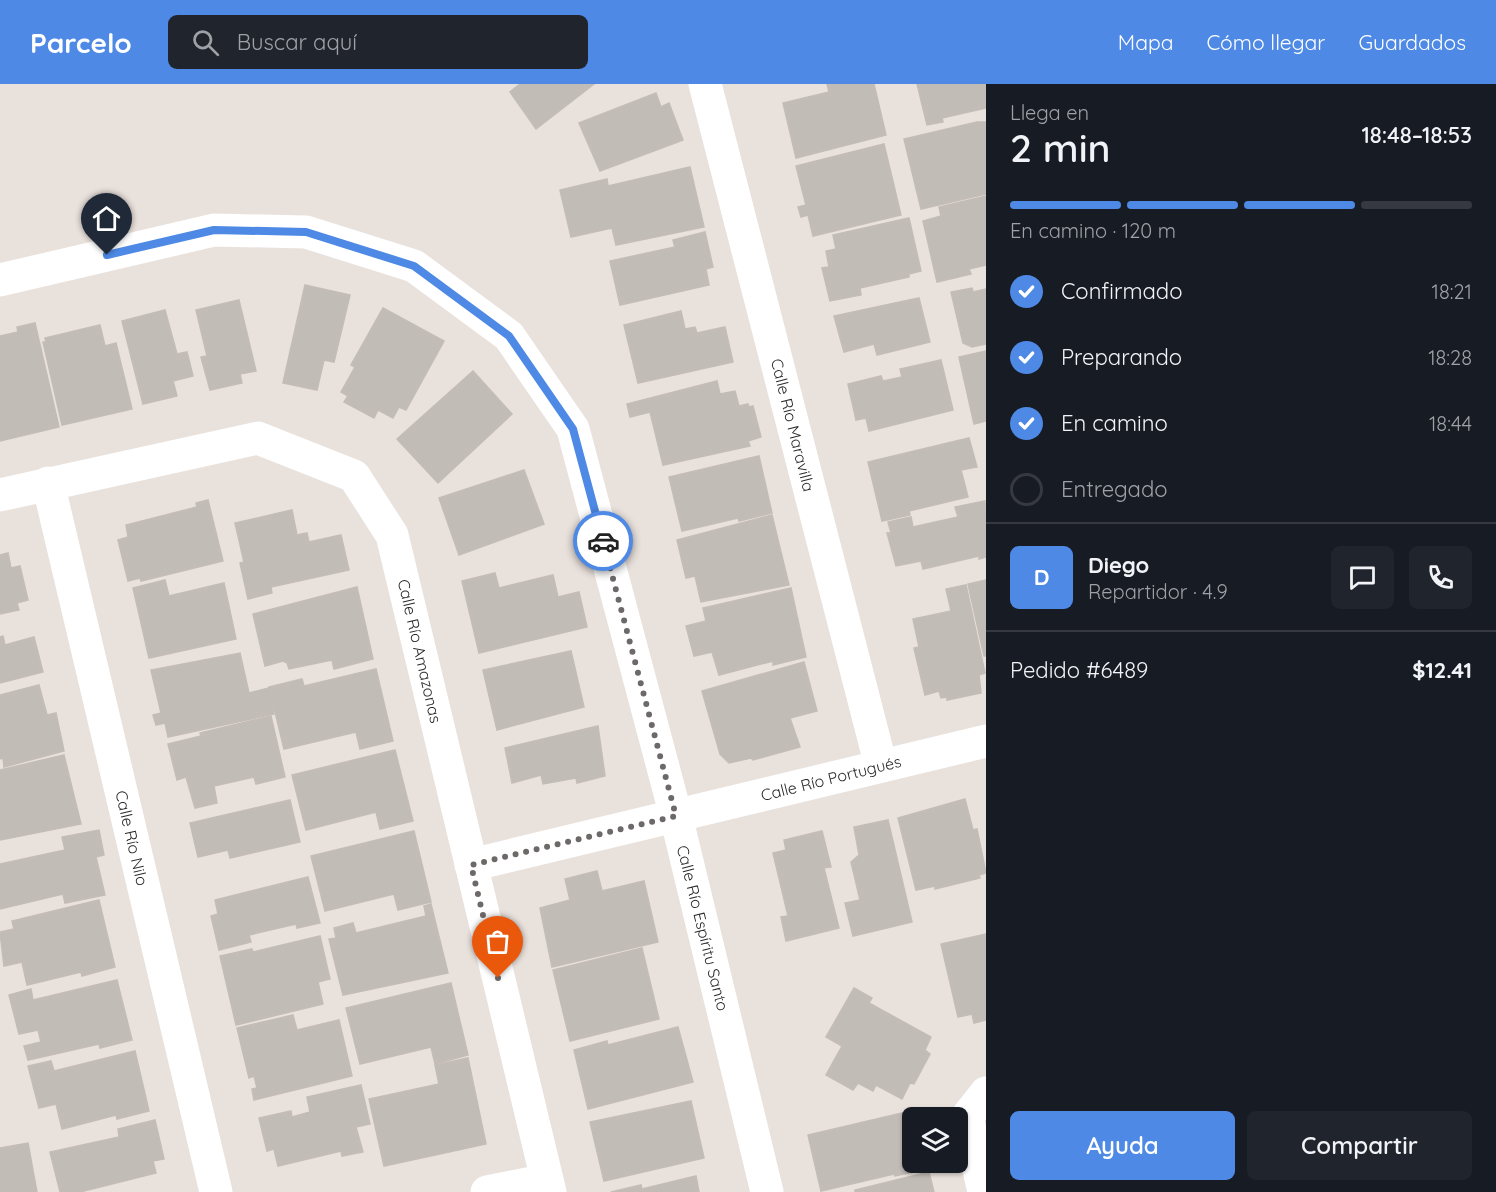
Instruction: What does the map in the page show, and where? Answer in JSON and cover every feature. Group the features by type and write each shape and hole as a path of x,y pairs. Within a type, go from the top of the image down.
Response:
{"street":[{"name":"Calle Río Maravilla","path":"705,84 881,766"},
{"name":"Calle Río Espíritu Santo","path":"0,280 214,230 306,232 414,266 509,336 573,429 676,816 767,1192"},
{"name":"Calle Río Amazonas","path":"0,495 258,438 354,476 392,535 549,1186"},
{"name":"Calle Río Nilo","path":"48,483 216,1192"},
{"name":"Calle Río Portugués","path":"471,865 986,741"},
{"path":"984,1192 967,1117 986,1093"},
{"path":"487,1192 549,1186"}],"building":[{"path":"520,84 594,84 536,129 510,92"},
{"path":"827,84 874,84 886,135 796,158 783,103 829,92"},
{"path":"917,84 986,84 986,108 942,118 943,122 927,125"},
{"path":"656,93 661,107 669,103 683,140 600,171 579,123"},
{"path":"977,122 986,122 986,194 921,209 904,139"},
{"path":"884,144 901,215 813,236 808,215 801,217 798,207 806,205 796,166"},
{"path":"690,167 704,227 616,245 612,228 571,237 560,190 607,179 608,186"},
{"path":"986,196 986,265 969,269 971,274 937,282 923,221 941,216 939,207"},
{"path":"909,218 921,271 909,274 909,277 860,288 861,295 830,301 822,268 829,267 826,251 836,249 833,235"},
{"path":"705,232 713,267 706,269 709,285 620,305 610,261 675,247 673,240"},
{"path":"305,285 350,295 334,362 324,360 317,390 283,383"},
{"path":"972,288 973,292 986,289 986,344 972,347 963,343 951,292"},
{"path":"919,298 930,342 877,355 874,344 844,352 834,316"},
{"path":"239,300 256,371 240,374 242,383 210,390 201,357 207,356 196,310"},
{"path":"383,308 444,341 406,410 399,407 393,418 378,410 374,418 344,402 348,396 341,392 355,367 351,365"},
{"path":"165,310 177,354 187,352 193,376 173,381 177,396 143,404 122,321"},
{"path":"681,311 685,329 695,327 697,333 725,327 733,362 638,383 624,325"},
{"path":"35,323 59,427 0,441 0,336 18,332 17,327"},
{"path":"100,325 105,346 116,343 132,409 62,425 43,342 46,342 45,338"},
{"path":"986,351 986,421 974,424 959,357"},
{"path":"941,360 953,410 869,431 866,418 856,420 848,384 881,376 883,381 902,377 900,369"},
{"path":"473,371 512,414 438,483 397,439"},
{"path":"717,381 720,394 735,391 739,406 748,404 749,407 753,406 761,437 748,441 750,446 663,465 650,412 630,417 627,404"},
{"path":"969,438 977,467 961,470 968,497 909,511 910,515 882,521 868,462"},
{"path":"759,456 772,513 682,531 669,477"},
{"path":"524,470 544,524 459,555 439,498"},
{"path":"208,500 223,561 141,581 140,578 128,581 118,540 128,537 126,525 197,507 196,503"},
{"path":"985,501 986,557 979,559 979,556 923,569 921,561 896,566 887,533 891,533 888,522 911,517 913,527 958,517 955,507"},
{"path":"292,510 297,535 307,533 309,542 341,535 349,570 271,587 272,593 248,599 240,563 244,562 235,523"},
{"path":"772,515 789,585 701,602 695,576 686,578 677,540"},
{"path":"8,553 11,568 20,566 28,600 17,603 19,610 0,614 0,555"},
{"path":"495,573 499,588 553,575 558,597 579,592 587,627 479,653 462,581"},
{"path":"165,580 169,596 224,583 236,639 149,658 133,588"},
{"path":"986,580 986,656 984,656 968,584"},
{"path":"966,585 985,673 979,675 981,693 947,700 947,697 941,698 939,691 925,695 914,648 919,647 913,619 951,611 946,589"},
{"path":"357,587 373,659 334,669 332,660 289,669 287,663 283,661 265,666 253,614"},
{"path":"791,588 806,657 773,665 773,661 719,675 712,652 694,656 686,626 706,621 703,608"},
{"path":"3,636 5,645 34,637 43,672 0,683 0,637"},
{"path":"571,651 584,707 497,730 483,670"},
{"path":"240,653 249,693 269,688 274,714 168,737 165,723 156,725 153,715 161,713 151,670"},
{"path":"804,662 817,711 790,718 800,747 753,760 751,758 729,763 720,754 702,691"},
{"path":"376,669 393,741 360,749 356,732 284,749 269,687 302,679 304,686"},
{"path":"39,685 47,715 56,713 64,751 4,767 3,758 0,759 0,695"},
{"path":"271,716 285,777 256,784 254,777 214,786 217,803 195,808 186,777 177,780 168,744 201,736 200,733"},
{"path":"598,726 605,776 577,783 576,778 543,784 541,775 512,783 505,748"},
{"path":"395,750 413,821 380,829 376,812 306,830 292,775"},
{"path":"64,755 81,824 0,840 0,770"},
{"path":"965,799 973,830 977,829 986,873 979,875 980,878 935,889 935,886 916,890 898,818"},
{"path":"290,800 300,842 230,858 228,850 198,857 190,823"},
{"path":"888,820 912,922 853,936 845,903 860,900 851,862 859,855 854,827"},
{"path":"99,830 104,855 96,857 105,895 65,903 63,894 0,909 0,864 65,850 62,837"},
{"path":"414,831 431,902 398,910 394,894 325,911 311,856"},
{"path":"822,831 831,867 824,868 839,928 786,941 781,917 788,916 773,853 786,850 784,840"},
{"path":"597,871 602,891 644,881 658,942 552,967 540,908 570,900 565,879"},
{"path":"308,877 320,923 297,928 296,924 249,935 251,942 219,950 211,916 218,914 215,900"},
{"path":"99,900 115,967 82,976 81,972 27,985 22,962 4,966 0,932 14,929 12,921"},
{"path":"431,904 448,973 343,995 329,939 336,938 334,928 353,923 356,933 426,916 424,906"},
{"path":"986,934 986,1020 974,1023 972,1014 958,1017 941,944"},
{"path":"320,936 330,979 318,982 323,1004 236,1025 220,956 252,949 253,952"},
{"path":"642,948 659,1019 570,1041 553,970"},
{"path":"117,980 132,1040 100,1048 99,1044 28,1060 24,1046 41,1042 38,1030 19,1034 9,995 31,989 33,1000"},
{"path":"451,983 468,1055 435,1064 431,1047 360,1064 346,1008"},
{"path":"854,988 872,998 869,1003 931,1037 925,1050 930,1054 914,1084 910,1083 902,1099 876,1085 873,1091 858,1083 853,1090 826,1075 842,1046 826,1037"},
{"path":"293,1015 297,1030 339,1020 352,1076 254,1100 252,1089 257,1088 254,1076 249,1078 237,1028"},
{"path":"678,1027 693,1082 588,1109 574,1050 607,1041 608,1045"},
{"path":"135,1051 149,1111 117,1119 116,1115 62,1129 56,1104 39,1108 28,1066 51,1061 54,1071"},
{"path":"468,1058 486,1144 384,1166 369,1099 439,1084 435,1065"},
{"path":"361,1085 370,1124 356,1127 363,1152 342,1156 341,1151 278,1166 274,1149 267,1151 259,1118 291,1111 292,1117 310,1112 307,1097"},
{"path":"691,1101 704,1158 604,1181 590,1122"},
{"path":"902,1113 902,1173 909,1173 895,1176 894,1174 821,1191 808,1135"},
{"path":"155,1120 164,1159 153,1161 156,1173 80,1192 60,1192 50,1152 119,1137 118,1129"},
{"path":"28,1143 37,1192 0,1192 0,1148"},
{"path":"929,1173 934,1192 855,1192 855,1190"},
{"path":"696,1176 699,1192 611,1192 641,1185 642,1189"}],"way so far":[{"path":"498,978 471,865 676,816 603,541"}],"route":[{"path":"107,255 214,230 306,232 414,266 509,336 573,429 603,541"}]}
